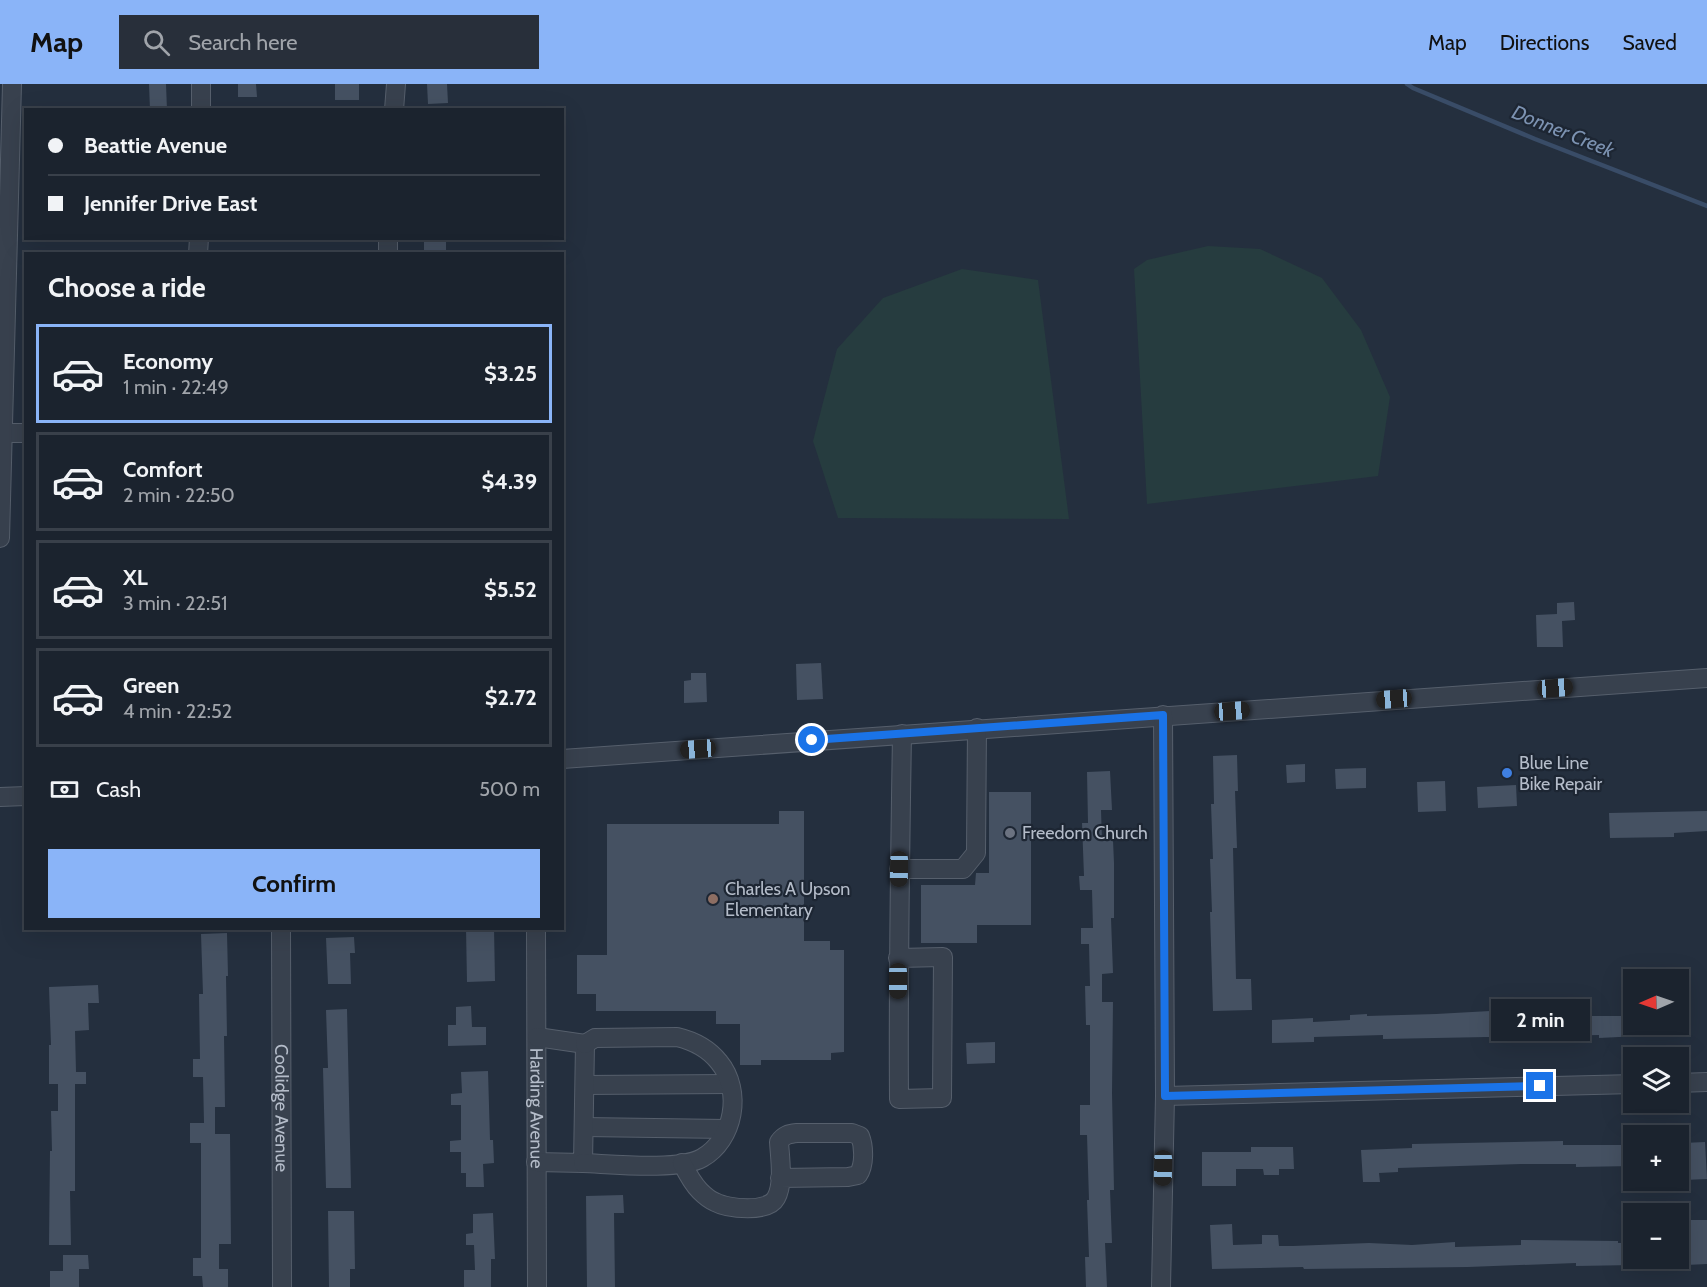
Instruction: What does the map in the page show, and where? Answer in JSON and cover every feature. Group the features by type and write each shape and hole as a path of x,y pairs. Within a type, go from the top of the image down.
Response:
{"street":[{"path":"0,538 12,84"},
{"path":"201,84 201,108"},
{"path":"394,108 396,84"},
{"path":"3,433 24,433"},
{"path":"564,759 1707,678"},
{"path":"1161,1287 1165,1096 1163,715"},
{"path":"899,869 963,868 976,853 977,728"},
{"path":"898,958 943,957 942,1098 899,1099 898,958 902,734"},
{"path":"0,797 24,796"},
{"name":"Coolidge Avenue","path":"281,930 282,1287"},
{"name":"Harding Avenue","path":"536,930 537,1287"},
{"path":"536,1162 682,1163 701,1159 719,1145 732,1115 728,1078 720,1062 704,1047 690,1041 677,1037 595,1038 585,1044 537,1037"},
{"path":"583,1163 585,1044"},
{"path":"1689,1083 1707,1082"},
{"path":"585,1085 729,1084"},
{"path":"1165,1096 1623,1084"},
{"path":"584,1127 726,1129"},
{"path":"682,1163 700,1192 716,1203 732,1207 764,1207 778,1196 779,1142 782,1137 788,1134 852,1133 860,1136 862,1167 858,1175 853,1177 780,1178"}],"green space":[{"path":"1208,246 1260,249 1322,278 1361,330 1390,397 1378,476 1147,504 1134,269 1147,260"},
{"path":"962,269 1038,280 1069,519 838,518 813,441 837,349 883,298"}],"building":[{"path":"149,84 166,84 167,108 150,108"},
{"path":"238,84 256,84 257,97 238,97"},
{"path":"335,84 359,84 359,100 335,100"},
{"path":"427,84 447,84 448,103 428,104"},
{"path":"424,240 446,240 446,252 424,252"},
{"path":"1574,602 1575,620 1562,621 1563,647 1537,647 1536,615 1557,614 1557,603"},
{"path":"821,663 823,699 797,700 796,664"},
{"path":"691,673 706,673 707,702 684,703 684,681 691,680"},
{"path":"1237,755 1238,791 1235,791 1237,848 1233,848 1236,979 1251,979 1252,1010 1213,1011 1210,859 1213,859 1211,804 1214,804 1213,756"},
{"path":"1305,764 1305,782 1287,783 1286,765"},
{"path":"1366,768 1366,788 1336,789 1335,769"},
{"path":"1110,771 1112,810 1101,810 1102,841 1113,840 1114,863 1114,918 1111,918 1113,973 1102,974 1102,1002 1113,1002 1114,1190 1110,1190 1112,1243 1105,1243 1107,1287 1086,1287 1085,1257 1089,1257 1087,1135 1080,1135 1080,1105 1090,1105 1090,1025 1086,1025 1085,986 1090,986 1089,944 1081,944 1081,928 1093,928 1092,890 1080,890 1079,876 1084,876 1082,823 1088,823 1087,772"},
{"path":"1445,781 1446,811 1418,812 1417,782"},
{"path":"1516,785 1517,806 1478,808 1477,787"},
{"name":"Freedom Church","path":"989,792 1031,792 1031,925 977,925 977,943 921,943 921,885 975,885 976,873 989,873"},
{"path":"779,811 804,811 804,941 830,941 830,950 844,950 844,1052 831,1053 831,1060 761,1060 761,1065 740,1065 740,1024 716,1024 716,1011 596,1011 596,994 577,994 577,955 607,955 607,824 779,824"},
{"path":"1707,811 1707,831 1674,833 1674,837 1610,838 1609,813"},
{"path":"466,930 494,930 495,981 467,982"},
{"path":"227,933 227,1036 224,1036 225,1107 215,1107 215,1134 230,1134 231,1244 219,1244 219,1269 228,1269 228,1287 203,1287 202,1276 193,1276 193,1258 201,1258 201,1143 190,1143 190,1123 204,1123 203,1077 193,1077 193,1059 200,1059 199,994 203,994 201,934"},
{"path":"354,937 355,953 350,953 351,984 328,984 326,938"},
{"path":"98,985 99,1003 88,1003 89,1030 75,1031 76,1072 86,1072 86,1084 75,1084 75,1191 70,1191 71,1245 49,1245 51,1111 58,1111 58,1084 49,1084 49,1045 51,1045 49,987"},
{"path":"471,1006 472,1027 486,1027 486,1045 448,1046 448,1025 456,1025 456,1007"},
{"path":"1507,1006 1507,1012 1525,1011 1526,1015 1583,1013 1584,1016 1623,1016 1623,1035 1659,1035 1599,1038 1599,1035 1383,1039 1383,1035 1314,1037 1314,1042 1272,1043 1272,1020 1313,1018 1313,1022 1350,1020 1350,1015 1490,1011 1490,1007"},
{"path":"347,1009 351,1188 326,1188 323,1068 328,1068 326,1010"},
{"path":"995,1042 995,1063 967,1064 966,1043"},
{"path":"488,1071 490,1140 493,1140 494,1163 483,1164 484,1187 466,1187 466,1173 461,1173 461,1152 450,1152 450,1141 461,1140 461,1105 451,1105 451,1094 462,1093 461,1072"},
{"path":"1563,1141 1563,1145 1623,1145 1623,1166 1576,1167 1576,1164 1521,1164 1398,1168 1398,1172 1379,1173 1380,1182 1363,1182 1361,1150 1412,1148 1412,1144"},
{"path":"1705,1142 1707,1179 1689,1180 1689,1143"},
{"path":"1251,1147 1293,1147 1294,1169 1279,1169 1279,1175 1264,1175 1263,1169 1236,1169 1236,1186 1202,1186 1202,1152 1251,1152"},
{"path":"623,1195 624,1213 614,1213 615,1287 587,1287 586,1196"},
{"path":"328,1211 354,1211 355,1269 350,1269 350,1287 329,1287"},
{"path":"493,1213 495,1259 491,1259 491,1287 464,1287 464,1270 475,1270 474,1245 466,1245 466,1234 473,1233 473,1214"},
{"path":"1689,1220 1707,1220 1707,1264 1689,1265"},
{"path":"1232,1224 1233,1245 1262,1244 1262,1235 1278,1235 1279,1246 1369,1243 1412,1245 1455,1242 1455,1247 1521,1245 1521,1240 1618,1241 1618,1243 1623,1243 1623,1265 1576,1266 1576,1263 1468,1267 1212,1269 1210,1225"},
{"path":"63,1255 88,1255 89,1269 79,1269 79,1287 50,1287 50,1271 63,1271"}],"waterway":[{"name":"Donner Creek","path":"1407,84 1535,139 1707,206"}],"place":[{"name":"Blue Line Bike Repair","path":"1507,773"},
{"name":"Freedom Church","path":"1010,833"},
{"name":"Charles A Upson Elementary","path":"713,899"}],"route":[{"path":"812,740 1163,715 1165,1096 1540,1086"}]}
